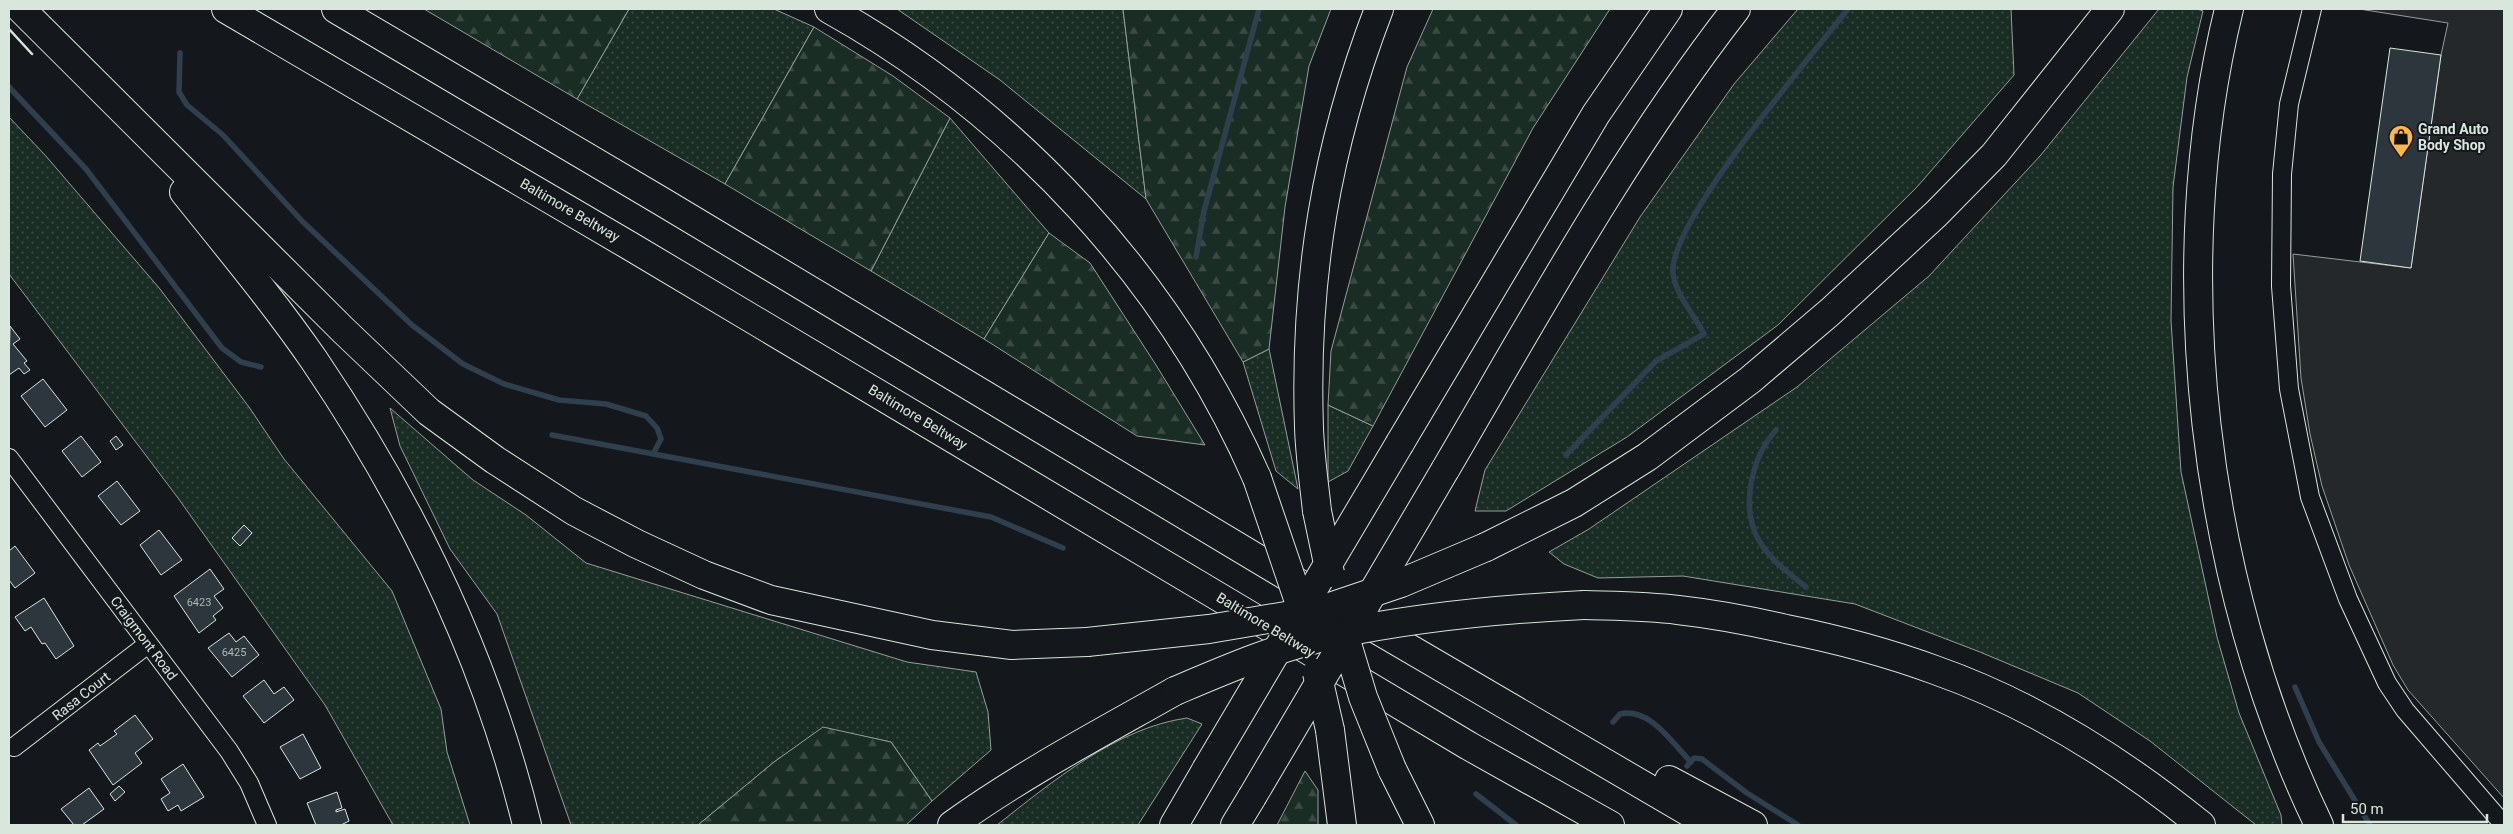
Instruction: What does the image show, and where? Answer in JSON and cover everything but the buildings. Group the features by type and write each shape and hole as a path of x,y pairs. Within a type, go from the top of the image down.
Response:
{"highway":[{"path":"21,9 343,330 429,412 495,460 574,510 637,544 695,571 772,600 932,635 1012,644 1087,642 1209,629 1321,610 1401,583 1486,548 1574,503 1646,457 1750,380 1830,312 1936,214 1994,155 2110,9"},
{"name":"Baltimore Beltway","path":"226,9 630,246 1469,746 1610,825"},
{"path":"336,9 661,200 1360,619 1711,825"},
{"path":"828,9 917,64 984,115 1048,173 1102,232 1150,291 1235,428 1257,478 1302,608 1330,730 1342,825"},
{"path":"1379,9 1353,82 1335,146 1321,212 1313,279 1309,347 1309,429 1317,511 1344,634 1362,697 1392,769 1420,825"},
{"path":"1174,825 1596,114 1668,9"},
{"path":"1235,825 1574,249 1640,142 1736,9"},
{"path":"2229,9 2207,134 2200,224 2201,362 2211,463 2232,580 2250,648 2276,726 2319,825"},
{"path":"100,88 313,358 374,454 437,569 469,642 498,720 527,825"},
{"path":"952,825 993,795 1056,757 1175,691 1252,659 1335,634 1463,613 1584,605 1678,610 1754,622 1843,641 1936,670 2018,706 2091,746 2160,792 2201,825"},
{"path":"1360,619 1753,825"},
{"path":"1469,746 1577,825"}],"street":[{"path":"2312,9 2289,104 2282,174 2281,279 2289,389 2310,497 2348,599 2387,683 2405,710 2504,825"},
{"name":"Craigmont Road","path":"9,458 229,751 249,783 267,825"},
{"name":"Rasa Court","path":"14,747 148,644"}],"green space":[{"path":"424,9 629,9 577,99"},
{"path":"629,9 774,9 814,27 725,184 577,99"},
{"path":"897,9 1123,9 1146,199 1000,80"},
{"path":"1123,9 1331,9 1309,66 1285,207 1269,349 1243,362 1146,199"},
{"path":"1433,9 1610,9 1533,128 1373,426 1328,405 1331,351 1407,67"},
{"path":"1798,9 2011,9 2014,75 1917,187 1778,325 1627,437 1506,511 1475,511 1485,470 1640,217 1734,84"},
{"path":"2159,9 2197,9 2203,11 2187,77 2173,187 2171,321 2181,472 2217,637 2239,713 2281,815 2282,825 2256,825 2150,741 2078,693 1980,652 1855,604 1683,576 1598,578 1564,564 1549,552 1589,529 1797,387 1929,276 2040,156"},
{"path":"814,27 893,76 950,118 871,271 725,184"},
{"path":"9,117 45,155 160,289 249,407 284,459 392,591 441,709 447,752 470,825 393,825 325,705 178,498 9,274"},
{"path":"950,118 1049,233 984,339 871,271"},
{"path":"1049,233 1090,263 1205,445 1137,436 984,339"},
{"path":"1269,349 1298,489 1276,471 1243,362"},
{"path":"1328,405 1373,426 1348,471 1328,482"},
{"path":"390,408 473,480 526,515 586,563 907,662 976,672 988,712 991,750 932,801 891,742 823,728 774,762 698,825 571,825 497,614 450,549 400,446"},
{"path":"1187,718 1202,724 1138,825 997,825 1063,775 1110,745 1135,733"},
{"path":"823,727 891,742 932,801 906,825 698,825 774,762"},
{"path":"1305,771 1318,790 1318,825 1277,825"}],"shaded area":[{"path":"2359,9 2504,9 2504,798 2408,690 2393,665 2349,565 2322,486 2310,434 2301,378 2293,254 2411,268 2441,55 2448,23"}],"waterway":[{"path":"1196,257 1204,211 1259,9"},
{"path":"1566,455 1656,361 1704,334 1681,297 1675,281 1673,273 1678,249 1693,217 1745,140 1848,9"},
{"path":"180,53 179,92 187,105 223,135 302,221 412,325 463,364 504,384 559,400 606,404 646,416 657,428 661,439 653,454"},
{"path":"9,87 86,169 222,348 241,362 261,367"},
{"path":"1776,430 1767,442 1754,469 1749,500 1751,516 1754,530 1761,544 1782,567 1806,587"},
{"path":"552,435 991,517 1063,548"},
{"path":"2295,687 2319,742 2370,825"},
{"path":"1613,722 1620,714 1631,713 1651,721 1660,728 1691,762"},
{"path":"1687,766 1694,758 1702,759 1747,793 1798,825"},
{"path":"1476,794 1516,825"}],"wall":[{"path":"9,29 32,54"}],"place":[{"name":"Grand Auto Body Shop","path":"2401,158"}]}
